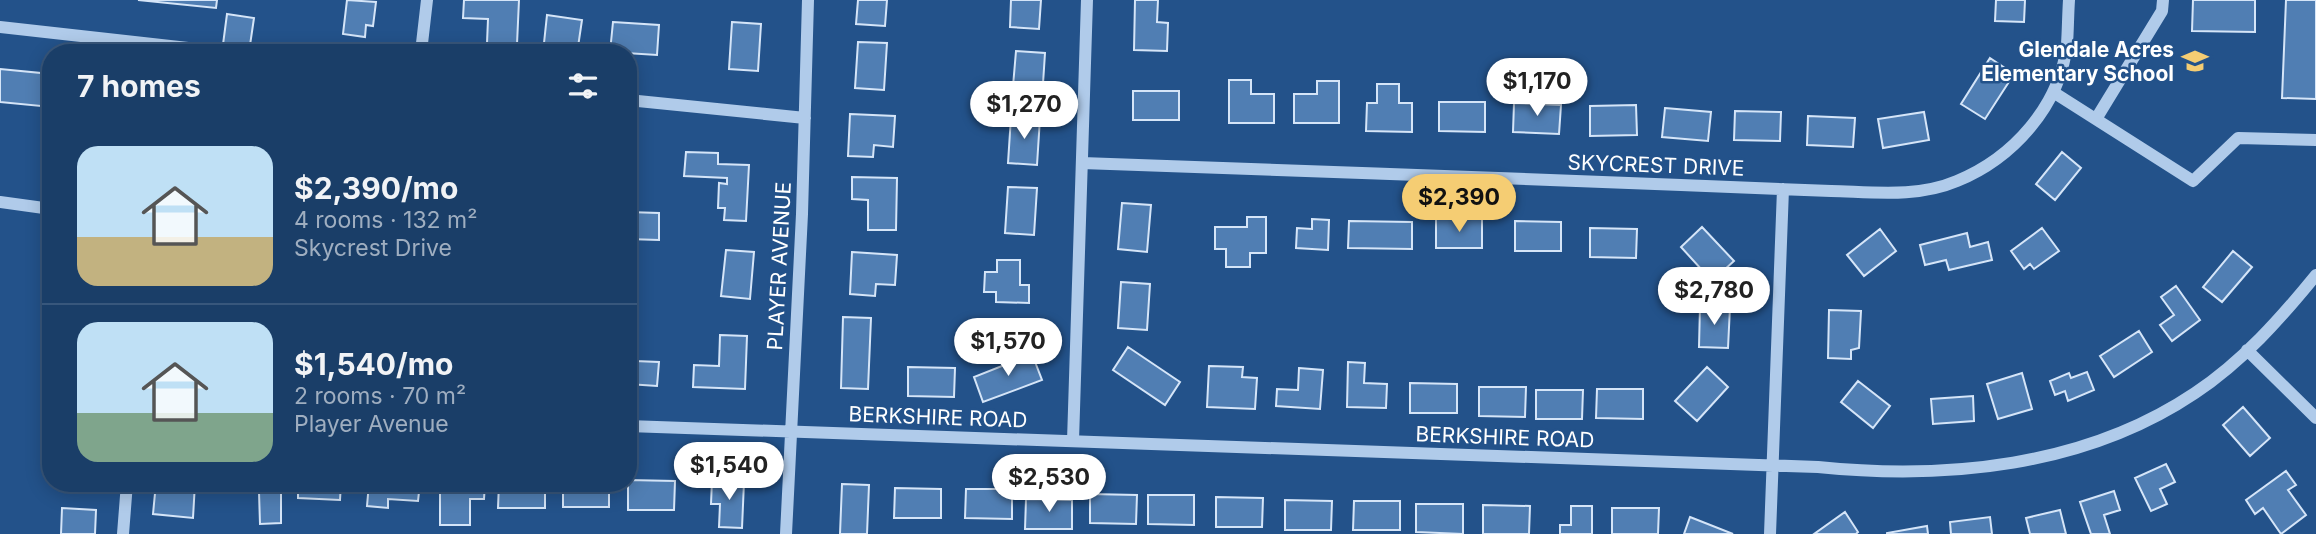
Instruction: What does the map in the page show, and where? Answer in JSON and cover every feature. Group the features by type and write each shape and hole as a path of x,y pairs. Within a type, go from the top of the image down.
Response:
{"street":[{"path":"422,44 428,0"},
{"name":"PLAYER AVENUE","path":"786,534 808,0"},
{"path":"1073,441 1087,0"},
{"name":"SKYCREST DRIVE","path":"1082,163 1783,190 1904,193 1928,190 1977,172 2000,157 2024,135 2041,113 2053,92 2061,69 2066,46 2069,0"},
{"path":"2096,119 2162,11 2163,0"},
{"path":"0,27 150,44"},
{"path":"92,44 93,38"},
{"path":"2053,92 2193,181 2238,138 2316,140"},
{"path":"637,101 805,118"},
{"path":"1770,534 1783,190"},
{"path":"0,202 42,208"},
{"name":"BERKSHIRE ROAD","path":"637,426 1818,467 1862,472 1942,472 1990,467 2084,446 2161,414 2196,393 2247,350 2316,275"},
{"path":"2247,350 2316,418"},
{"path":"123,534 126,492"}],"building":[{"path":"138,0 217,0 216,8"},
{"path":"347,0 376,2 373,26 366,25 365,37 343,34"},
{"path":"464,0 519,0 517,44 487,43 488,19 463,18"},
{"path":"858,0 887,0 885,26 856,24"},
{"path":"1011,0 1041,0 1039,29 1010,27"},
{"path":"1135,0 1158,0 1157,22 1168,23 1167,51 1134,50"},
{"path":"1996,0 2025,0 2024,22 1995,21"},
{"path":"2193,0 2255,0 2255,32 2192,31"},
{"path":"2286,0 2316,0 2316,99 2282,98"},
{"path":"227,14 254,18 250,44 223,44"},
{"path":"547,15 582,20 578,44 544,43"},
{"path":"613,22 659,25 657,55 637,54 637,44 611,44"},
{"path":"732,22 761,24 758,71 729,69"},
{"path":"858,42 887,43 884,90 855,88"},
{"path":"1016,51 1045,53 1042,99 1012,98"},
{"path":"1990,58 2014,74 1985,119 1961,104"},
{"path":"0,69 42,73 42,106 0,102"},
{"path":"1229,80 1251,80 1251,94 1274,94 1274,123 1229,123"},
{"path":"1317,81 1339,81 1339,123 1294,123 1294,94 1317,94"},
{"path":"1377,84 1399,84 1399,103 1412,103 1412,132 1366,131 1367,103 1377,103"},
{"path":"1133,91 1179,91 1179,120 1133,120"},
{"path":"1439,102 1485,102 1485,132 1439,131"},
{"path":"1514,103 1561,105 1559,134 1513,132"},
{"path":"1636,105 1637,135 1590,136 1590,106"},
{"path":"1665,108 1711,112 1708,141 1662,137"},
{"path":"1735,111 1781,112 1780,141 1734,140"},
{"path":"1924,112 1929,140 1883,148 1878,119"},
{"path":"850,114 895,116 893,147 874,145 873,157 848,156"},
{"path":"1808,116 1855,118 1853,147 1807,145"},
{"path":"1011,117 1040,118 1037,165 1008,163"},
{"path":"686,152 718,153 718,164 749,165 746,221 724,220 725,208 718,208 719,183 727,184 727,178 684,176"},
{"path":"2062,152 2081,168 2055,200 2036,184"},
{"path":"852,177 897,178 896,230 868,230 868,200 852,199"},
{"path":"1008,187 1037,188 1034,235 1005,233"},
{"path":"1122,203 1151,205 1147,252 1118,249"},
{"path":"637,212 659,213 659,240 637,239"},
{"path":"1247,217 1266,217 1266,253 1250,253 1250,267 1226,267 1226,249 1215,249 1215,227 1247,227"},
{"path":"1312,219 1329,220 1328,250 1296,248 1297,228 1312,229"},
{"path":"1436,219 1482,219 1482,248 1436,248"},
{"path":"1349,221 1412,222 1412,249 1348,248"},
{"path":"1515,221 1561,222 1561,251 1515,251"},
{"path":"1702,227 1734,261 1712,281 1681,247"},
{"path":"1590,228 1637,229 1636,258 1590,257"},
{"path":"2042,228 2059,251 2034,269 2030,264 2024,269 2011,251"},
{"path":"1880,229 1896,251 1864,276 1847,255"},
{"path":"1967,233 1970,247 1988,242 1992,260 1949,270 1946,260 1925,265 1920,245"},
{"path":"726,250 754,252 750,299 721,296"},
{"path":"2233,251 2252,267 2222,302 2203,287"},
{"path":"852,252 897,255 895,285 876,284 875,296 850,294"},
{"path":"997,260 1020,260 1020,285 1029,285 1029,303 996,302 996,292 984,292 985,272 997,272"},
{"path":"1121,282 1150,284 1147,330 1118,328"},
{"path":"2176,286 2200,320 2172,341 2160,325 2174,315 2161,297"},
{"path":"1700,306 1730,307 1728,348 1699,347"},
{"path":"1829,310 1861,311 1859,348 1851,350 1851,359 1828,358"},
{"path":"843,317 871,318 868,389 841,388"},
{"path":"2139,331 2152,352 2114,377 2100,356"},
{"path":"720,335 747,336 745,389 693,387 694,365 719,366"},
{"path":"1128,347 1180,382 1165,405 1113,370"},
{"path":"1032,354 1042,380 983,402 974,377"},
{"path":"637,361 659,362 657,386 637,385"},
{"path":"1348,362 1365,363 1364,383 1387,384 1386,408 1347,407"},
{"path":"1209,366 1243,367 1242,377 1257,378 1255,409 1207,407"},
{"path":"908,367 955,368 954,397 908,396"},
{"path":"1707,367 1728,387 1697,421 1675,401"},
{"path":"1299,368 1323,370 1320,409 1276,406 1277,389 1298,390"},
{"path":"2087,372 2094,390 2068,401 2065,391 2055,395 2050,381 2069,373 2071,378"},
{"path":"2022,373 2032,409 1998,419 1987,384"},
{"path":"1858,381 1890,406 1873,428 1841,402"},
{"path":"1410,383 1457,384 1457,413 1410,413"},
{"path":"1479,387 1526,387 1525,417 1479,416"},
{"path":"1597,389 1643,389 1643,419 1596,418"},
{"path":"1536,390 1583,390 1582,419 1536,419"},
{"path":"1973,396 1974,421 1933,424 1931,399"},
{"path":"2243,407 2270,438 2250,456 2223,425"},
{"path":"2166,464 2175,482 2160,489 2167,504 2151,511 2135,478"},
{"path":"2286,471 2296,485 2288,490 2306,515 2281,534 2263,508 2255,514 2246,500"},
{"path":"637,480 675,481 674,510 628,510 628,492 637,492"},
{"path":"712,480 744,482 742,528 719,527 720,504 711,504"},
{"path":"842,484 869,485 867,534 840,534"},
{"path":"895,488 941,489 941,518 894,518"},
{"path":"966,489 1012,489 1012,519 965,518"},
{"path":"2114,491 2120,510 2104,515 2110,534 2091,534 2080,502"},
{"path":"155,492 194,492 193,518 153,514"},
{"path":"259,492 281,492 281,523 260,524"},
{"path":"298,492 340,492 340,500 298,498"},
{"path":"368,492 419,492 418,501 388,499 388,508 367,506"},
{"path":"440,492 484,492 484,499 470,499 470,525 440,525"},
{"path":"499,492 545,492 545,508 498,508"},
{"path":"563,492 609,492 609,507 563,507"},
{"path":"1090,494 1137,495 1136,524 1090,523"},
{"path":"1148,495 1194,495 1194,525 1148,524"},
{"path":"1216,497 1263,498 1262,527 1216,527"},
{"path":"1026,499 1072,500 1072,529 1025,529"},
{"path":"1285,500 1332,501 1331,530 1285,530"},
{"path":"1354,501 1400,501 1400,530 1353,530"},
{"path":"1416,504 1463,504 1463,534 1416,532"},
{"path":"1483,505 1530,506 1529,534 1483,534"},
{"path":"1571,506 1592,506 1592,534 1560,534 1560,525 1571,525"},
{"path":"62,508 96,510 95,534 61,534"},
{"path":"1612,508 1659,508 1658,534 1612,534"},
{"path":"2060,510 2066,534 2030,534 2026,518"},
{"path":"1845,512 1858,532 1856,534 1814,534"},
{"path":"1690,517 1733,534 1684,534"},
{"path":"1990,517 1992,534 1951,534 1950,522"},
{"path":"1927,526 1928,534 1887,534 1887,533"}],"place":[{"name":"Glendale Acres Elementary School","path":"2195,61"}]}
